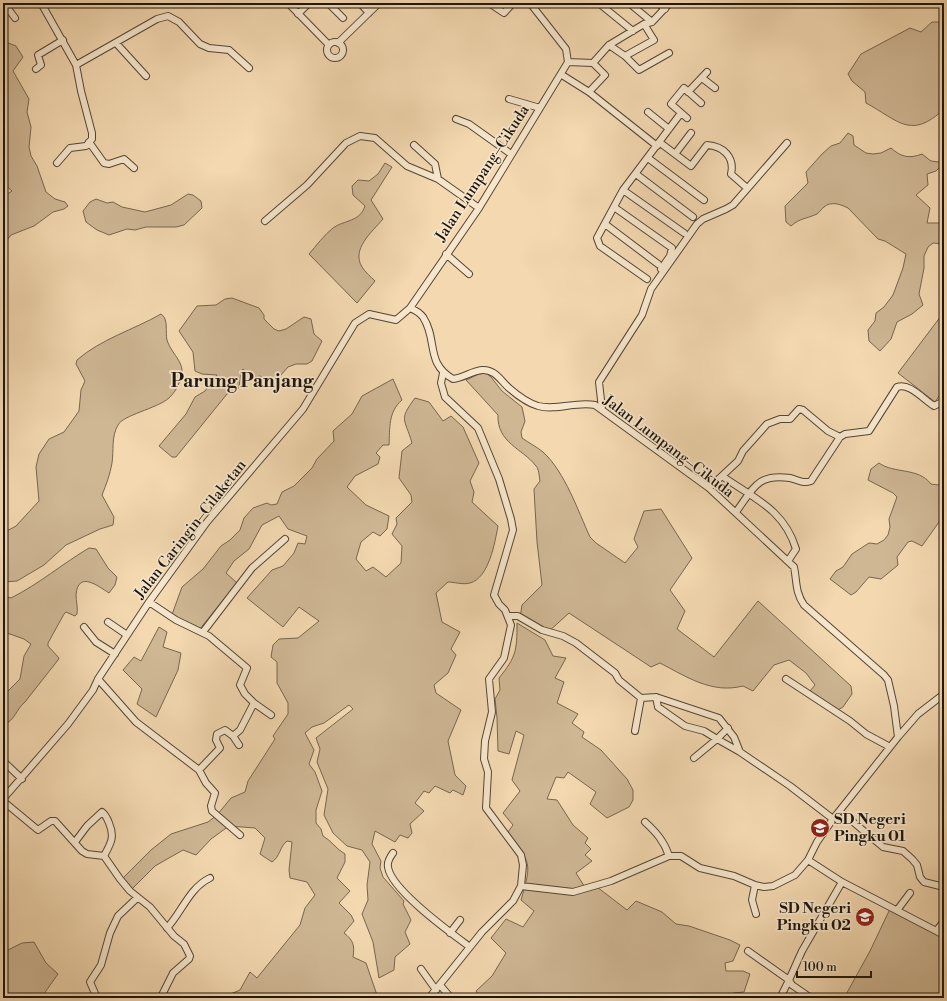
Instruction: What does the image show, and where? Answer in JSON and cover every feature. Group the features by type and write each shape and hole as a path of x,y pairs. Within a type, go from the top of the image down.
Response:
{"street":[{"path":"4,3 14,18"},
{"path":"41,3 76,65 92,133 89,142 81,147 70,148 56,163"},
{"path":"288,3 329,45"},
{"path":"298,14 309,3"},
{"path":"328,3 343,18"},
{"path":"360,3 369,13"},
{"path":"338,43 379,3"},
{"path":"489,3 504,13 513,3"},
{"path":"530,3 566,49 568,62 593,63 605,75 589,92"},
{"path":"629,3 652,22"},
{"path":"658,3 665,9"},
{"path":"593,63 609,45 644,24 652,22 670,3"},
{"path":"601,5 633,31"},
{"path":"76,65 157,19 168,16 179,22 200,44 209,48 229,50 249,68"},
{"path":"625,56 654,40 644,24"},
{"path":"36,69 41,64 38,55 63,40"},
{"path":"333,42 338,43 343,49 341,54 337,57 332,57 328,54 327,49 329,45 333,42"},
{"path":"116,43 146,76"},
{"path":"609,45 625,56 639,70 670,53"},
{"name":"Jalan Lumpang–Cikuda","path":"410,308 479,208 511,154 562,75 568,62"},
{"path":"688,92 707,72"},
{"path":"562,75 589,92 658,144 691,166 707,145 716,145 728,155 732,161 731,174 747,188"},
{"path":"702,78 715,88"},
{"path":"687,118 670,104 684,88 701,103"},
{"path":"509,99 540,108"},
{"path":"648,112 669,129"},
{"path":"647,279 600,246 598,238 624,190 681,113"},
{"path":"456,119 469,124 511,154"},
{"path":"675,154 691,133"},
{"path":"265,221 307,185 346,143 360,136 375,138 407,166 438,179 479,208"},
{"path":"89,142 104,164 124,160 134,168"},
{"path":"602,409 599,382 642,315 651,289 697,224 703,219 730,207 787,143"},
{"path":"414,145 435,164 438,179"},
{"path":"648,158 704,200"},
{"path":"636,174 693,217"},
{"path":"624,190 684,233"},
{"path":"614,207 672,248 670,256 651,283 651,289"},
{"path":"605,224 658,264"},
{"path":"446,254 469,274"},
{"path":"410,308 422,317 436,362 443,373 441,383 445,397 478,428 499,479 511,519 513,530 494,595 509,616 511,630 506,654 489,679 492,712 485,741 484,759 488,772 486,804 488,813 521,855 523,865 521,886 513,901 470,947 429,998"},
{"name":"Jalan Caringin–Cilaketan","path":"3,800 68,724 93,690 98,679 148,602 229,494 303,408 355,323 369,314 396,320 410,308"},
{"name":"Jalan Lumpang–Cikuda","path":"443,373 453,379 484,370 494,373 508,388 528,402 538,406 557,407 584,402 602,409 631,432 709,488 794,567 798,597 804,605 888,680 894,706 898,737"},
{"path":"736,512 760,481 765,478 789,478 805,483 811,481 840,437 845,434 865,433 869,431 895,389 900,386 909,388 934,406 940,405 944,401"},
{"path":"709,488 738,461 743,451 767,424 780,419 790,419 799,409 803,410 828,431 840,437"},
{"path":"722,476 766,504 781,519 796,549 788,561"},
{"path":"203,632 252,568 285,539"},
{"path":"148,602 176,620 203,632 222,645 247,668 240,685 245,694 254,703 271,714"},
{"path":"509,616 518,616 542,630 563,636 576,643 615,673 619,680 641,698 656,697 719,718 728,728 739,747 740,752"},
{"path":"108,622 127,635"},
{"path":"84,627 96,642 114,654"},
{"path":"98,679 136,722 199,770 206,783 215,793 211,806 212,811 240,836"},
{"path":"786,679 850,721 866,734 890,747"},
{"path":"521,886 573,892 611,881 669,856 681,856 700,868 734,876 755,885 773,886 784,882 801,870 817,842 833,819 898,737 918,714 944,694"},
{"path":"656,697 658,707 674,719 685,726 704,731 740,752 796,790 833,819"},
{"path":"635,731 641,698"},
{"path":"233,736 240,730 254,703"},
{"path":"694,758 728,728"},
{"path":"199,770 220,748 216,740 217,734 225,730 233,736 239,745"},
{"path":"3,762 22,779"},
{"path":"3,800 38,830 51,821 55,821 87,854 104,856 120,879 138,898 150,907 167,928 184,944 190,956 185,965 173,973 162,995"},
{"path":"840,811 883,847 903,851 917,865 920,877 924,882 944,888"},
{"path":"75,842 87,826 102,812 105,814 113,833 113,840 104,856"},
{"path":"645,822 665,843 669,856"},
{"path":"393,853 390,858 388,868 394,880 431,917 470,947"},
{"path":"808,860 842,882 898,909 944,935"},
{"path":"167,928 177,917 183,902 204,881 210,878"},
{"path":"780,998 802,951 842,882"},
{"path":"755,885 752,900 756,914"},
{"path":"898,909 910,893"},
{"path":"97,998 90,982 101,965 110,933 118,916 138,898"},
{"path":"450,933 460,920"},
{"path":"937,930 944,921"},
{"path":"748,952 789,980 792,985 811,998"},
{"path":"420,968 451,998"}],"shaded area":[{"path":"932,22 944,22 944,109 923,124 905,124 896,121 866,103 865,92 852,81 848,74 861,54 910,28 921,32"},
{"path":"3,41 16,46 23,57 13,71 29,99 27,112 31,127 29,147 31,156 37,166 46,192 55,199 65,202 68,206 64,209 53,212 34,226 11,235 3,245 3,197 12,191 3,183"},
{"path":"848,133 853,136 854,145 866,153 881,153 891,148 902,155 909,157 922,154 931,161 939,162 942,165 936,171 927,174 928,185 916,195 930,208 927,223 944,223 944,244 933,243 928,247 924,256 924,268 919,294 923,305 912,314 897,322 891,339 880,351 869,341 868,330 875,321 876,313 884,307 893,295 903,268 906,254 885,241 878,239 848,208 839,204 827,205 817,214 800,220 791,226 786,222 785,206 808,183 806,172 822,154 831,146 840,143"},
{"path":"385,163 392,167 371,200 383,219 364,241 359,254 359,260 362,267 375,281 357,303 309,254 323,237 333,228 356,218 363,211 365,206 353,195 352,186 358,180 369,181 378,174"},
{"path":"188,194 193,195 201,201 202,208 184,225 176,227 146,227 135,230 127,229 109,235 97,230 86,222 83,211 90,202 96,199 107,203 113,202 122,207 145,212 171,205"},
{"path":"232,298 259,308 264,315 264,319 274,329 279,331 286,329 304,317 311,319 314,334 322,341 312,361 307,364 296,364 288,367 272,385 260,376 253,378 243,369 241,372 239,388 227,394 176,457 172,457 159,446 186,414 195,397 205,391 217,375 202,374 195,371 193,352 179,331 197,306 216,305 225,299"},
{"path":"944,312 944,389 935,402 898,373"},
{"path":"161,314 166,322 166,337 169,346 179,360 182,376 176,389 169,398 126,418 118,425 114,439 111,467 102,495 114,517 113,525 100,529 66,545 44,565 17,581 3,582 3,533 16,526 39,501 36,467 39,454 49,439 64,432 79,411 81,390 85,381 76,364 77,360 96,346"},
{"path":"486,373 502,391 522,407 525,421 521,432 522,438 538,448 551,460 570,492 590,537 596,543 625,563 638,547 634,539 644,511 661,509 692,558 670,590 685,611 677,629 714,657 758,601 851,686 852,694 843,707 836,711 810,691 815,685 806,673 789,660 774,665 753,691 743,686 721,688 690,679 660,663 651,667 569,613 547,633 520,618 522,605 542,585 537,542 534,489 540,481 537,467 506,439 499,424 498,415 466,380 479,374"},
{"path":"393,379 402,400 397,405 392,415 389,445 383,445 376,453 380,457 378,464 355,476 347,487 366,505 389,516 387,529 380,536 373,532 361,542 356,559 366,571 373,567 386,577 401,563 402,546 392,534 397,524 396,518 412,502 411,495 399,478 402,451 412,443 404,420 406,411 415,398 429,402 443,421 451,416 463,427 479,463 470,481 474,492 472,502 498,526 490,559 477,580 467,584 448,582 436,593 442,622 460,632 451,649 456,655 448,673 434,685 436,693 461,710 448,741 455,775 466,786 463,795 453,790 450,793 435,786 429,793 424,791 415,803 424,811 410,824 412,833 408,838 400,835 395,842 375,831 372,844 381,861 380,868 383,877 404,901 403,904 411,920 405,932 410,944 395,957 394,970 379,978 373,942 362,914 368,900 367,885 370,862 362,850 347,846 333,833 324,815 328,789 317,762 320,749 316,738 353,709 349,705 324,723 312,727 305,733 314,750 309,764 315,772 322,791 316,810 316,823 321,829 323,836 345,854 345,862 337,878 350,891 339,903 351,915 354,921 344,933 353,943 353,957 366,963 378,998 221,998 240,990 250,972 257,978 300,925 305,908 315,895 307,882 290,878 289,870 292,842 287,841 285,843 275,860 272,862 260,854 265,838 255,828 229,826 211,839 196,855 183,850 155,866 130,891 121,880 151,850 171,834 208,822 217,815 231,798 245,792 248,781 275,739 273,736 288,714 288,703 277,683 277,662 271,657 273,645 279,639 298,638 319,621 299,607 283,627 247,598 272,570 283,566 294,553 298,543 305,544 307,536 288,529 279,516 262,525 249,549 234,561 226,573 237,583 199,630 170,620 182,587 203,569 221,546 230,540 240,530 244,518 253,508 267,503 271,505 277,504 282,492 294,486 312,468 317,459 334,441 333,431 352,414 362,396"},
{"path":"879,463 892,469 920,475 931,484 938,485 944,481 944,515 922,546 912,541 908,542 897,557 898,565 881,579 869,577 856,592 851,595 830,579 836,571 843,567 852,554 869,543 877,544 884,540 888,535 890,527 889,519 897,497 893,493 868,480 871,469"},
{"path":"89,548 96,549 108,568 117,577 115,585 109,593 89,582 80,583 76,595 77,614 75,616 66,612 64,614 48,643 48,646 59,658 58,660 19,708 13,718 3,725 3,696 20,679 24,656 31,644 24,639 7,633 3,636 3,596 11,598"},
{"path":"517,623 545,640 553,656 566,658 555,678 564,682 557,703 578,714 572,723 584,732 582,737 601,750 627,779 633,790 633,800 629,807 607,818 590,804 596,792 568,772 564,778 556,777 547,799 557,800 573,825 588,838 585,843 591,849 585,855 592,861 576,873 586,889 597,887 627,910 636,901 662,912 676,924 689,926 740,945 733,961 725,963 726,971 743,971 750,974 744,992 733,993 730,998 481,998 476,991 492,976 506,953 491,938 506,919 523,927 534,911 521,900 527,878 527,864 521,851 508,832 513,825 503,813 520,791 512,780 524,735 516,731 509,754 498,751 495,699 500,690 499,678 512,659 516,647"},
{"path":"159,627 167,632 163,647 181,653 178,670 156,717 137,704 142,689 123,670 134,657 141,661"},
{"path":"890,909 944,935 944,998 844,998 870,951"},
{"path":"34,942 46,963 58,974 41,998 3,998 3,948 8,950 22,943"}],"place":[{"name":"SD Negeri Pingku 01","path":"820,828"},
{"name":"SD Negeri Pingku 02","path":"865,917"}],"district":[{"name":"Parung Panjang","path":"242,380"}]}
